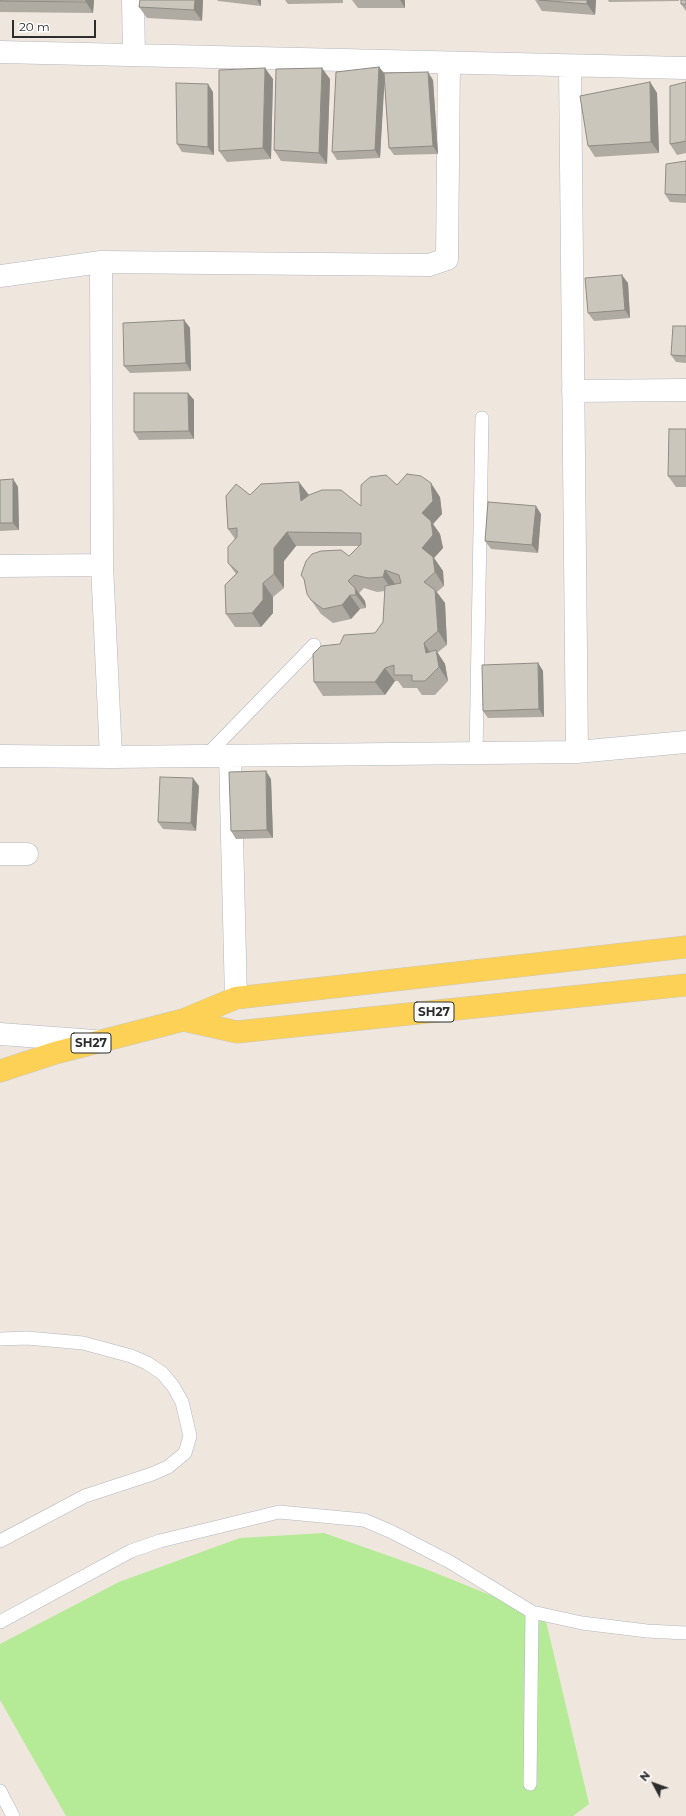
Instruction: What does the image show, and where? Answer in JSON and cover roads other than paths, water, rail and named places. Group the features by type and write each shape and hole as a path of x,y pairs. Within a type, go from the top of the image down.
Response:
{"main road":[{"path":"184,1020 236,998 686,947"},
{"name":"SH27","path":"0,1071 55,1053 184,1020 237,1032 686,985"}],"street":[{"path":"133,0 134,55"},
{"path":"0,52 686,68"},
{"path":"0,276 101,262 429,265 447,259 449,63"},
{"path":"570,66 577,752"},
{"path":"101,262 102,565 111,757"},
{"path":"573,391 686,390"},
{"path":"0,566 102,565"},
{"path":"0,756 111,757 577,752 686,742"},
{"path":"230,756 236,998"},
{"path":"0,854 27,854"},
{"path":"0,1034 99,1042"}],"lane":[{"path":"476,753 482,418"},
{"path":"206,756 314,645"},
{"path":"0,1339 27,1338 83,1343 131,1356 147,1363 162,1373 173,1386 182,1402 190,1436 185,1454 168,1467 152,1474 85,1496 0,1541"},
{"path":"0,1622 131,1551 160,1541 280,1512 364,1520 392,1532 450,1562 532,1612 582,1623 647,1631 686,1633"},
{"path":"530,1784 532,1612"},
{"path":"0,1791 13,1816"}]}
